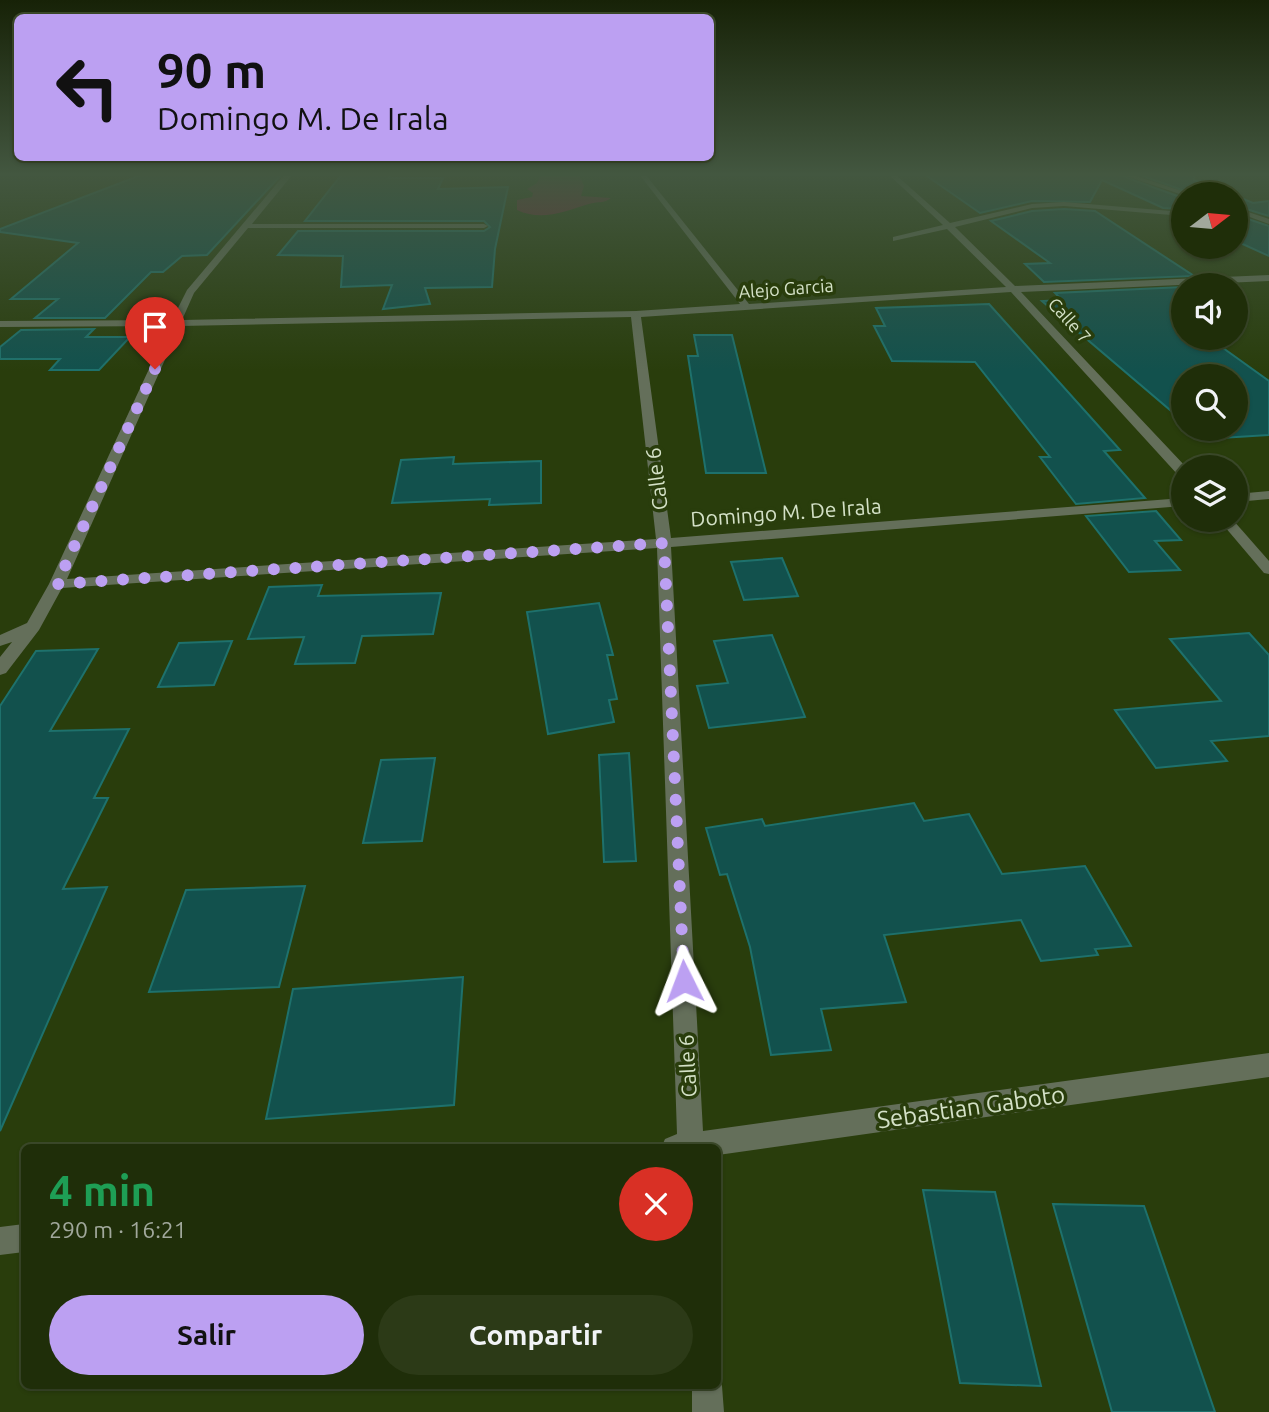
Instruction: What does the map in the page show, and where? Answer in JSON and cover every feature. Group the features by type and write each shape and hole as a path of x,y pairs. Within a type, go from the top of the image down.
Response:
{"street":[{"path":"0,669 33,626 57,584 190,292 232,240"},
{"path":"694,240 746,306"},
{"name":"Calle 7","path":"967,240 1016,289 1171,459"},
{"name":"Alejo Garcia","path":"0,324 636,314 1016,289 1269,278"},
{"name":"Calle 6","path":"636,314 664,543 685,1144"},
{"path":"1248,497 1269,495"},
{"name":"Domingo M. De Irala","path":"57,584 664,543 1171,503"},
{"path":"1236,532 1269,570"},
{"path":"0,640 33,626"},
{"name":"Sebastian Gaboto","path":"706,1144 1269,1065"},
{"path":"0,1241 21,1238"},
{"path":"707,1389 708,1412"}],"building":[{"path":"56,240 221,240 207,255 182,256 163,272 151,272 105,318 35,318 58,299 11,299 78,243"},
{"path":"291,240 497,240 492,287 425,288 430,304 383,309 392,285 341,287 343,256 278,255"},
{"path":"1018,240 1139,240 1189,273 1171,273 1171,277 1044,282 1025,264 1050,263"},
{"path":"1248,240 1269,240 1269,256 1248,246"},
{"path":"1171,288 1171,350 1226,350 1245,364 1171,364 1171,411 1042,301 1062,300 1055,293"},
{"path":"989,304 1120,450 1104,451 1145,498 1076,504 1040,457 1050,457 975,362 892,361 874,326 885,326 876,308"},
{"path":"94,329 86,337 130,337 99,370 50,370 60,359 0,359 0,347 21,330"},
{"path":"694,335 732,335 766,473 706,473 688,356 698,356"},
{"path":"1248,366 1269,381 1269,435 1248,436"},
{"path":"454,457 453,464 541,461 541,503 489,505 490,499 392,503 401,460"},
{"path":"1156,511 1171,532 1181,540 1155,541 1180,570 1129,572 1086,516"},
{"path":"782,558 798,596 744,600 731,562"},
{"path":"322,585 318,596 441,593 433,634 362,636 355,663 295,664 304,637 248,639 269,587"},
{"path":"599,603 613,655 607,655 617,699 609,700 614,722 548,734 527,612"},
{"path":"1249,633 1269,655 1269,736 1211,741 1227,761 1156,768 1115,710 1221,701 1170,639"},
{"path":"772,635 805,717 709,728 697,686 728,683 714,641"},
{"path":"232,641 214,685 158,687 179,643"},
{"path":"98,649 50,731 129,729 94,798 108,798 63,889 107,887 0,1131 0,706 36,651"},
{"path":"629,753 636,861 604,862 599,755"},
{"path":"435,758 422,841 363,843 381,760"},
{"path":"914,803 924,821 969,814 1002,874 1085,866 1131,946 1095,949 1098,955 1041,961 1021,920 884,935 906,1002 821,1009 831,1050 771,1055 750,947 727,874 720,875 706,828 762,819 765,826"},
{"path":"305,886 279,987 149,992 186,890"},
{"path":"463,977 454,1105 266,1119 293,989"},
{"path":"923,1190 995,1192 1041,1386 960,1383"},
{"path":"1053,1204 1144,1206 1215,1412 1112,1412"}],"route":[{"path":"155,369 57,584 664,543 684,981"}]}
